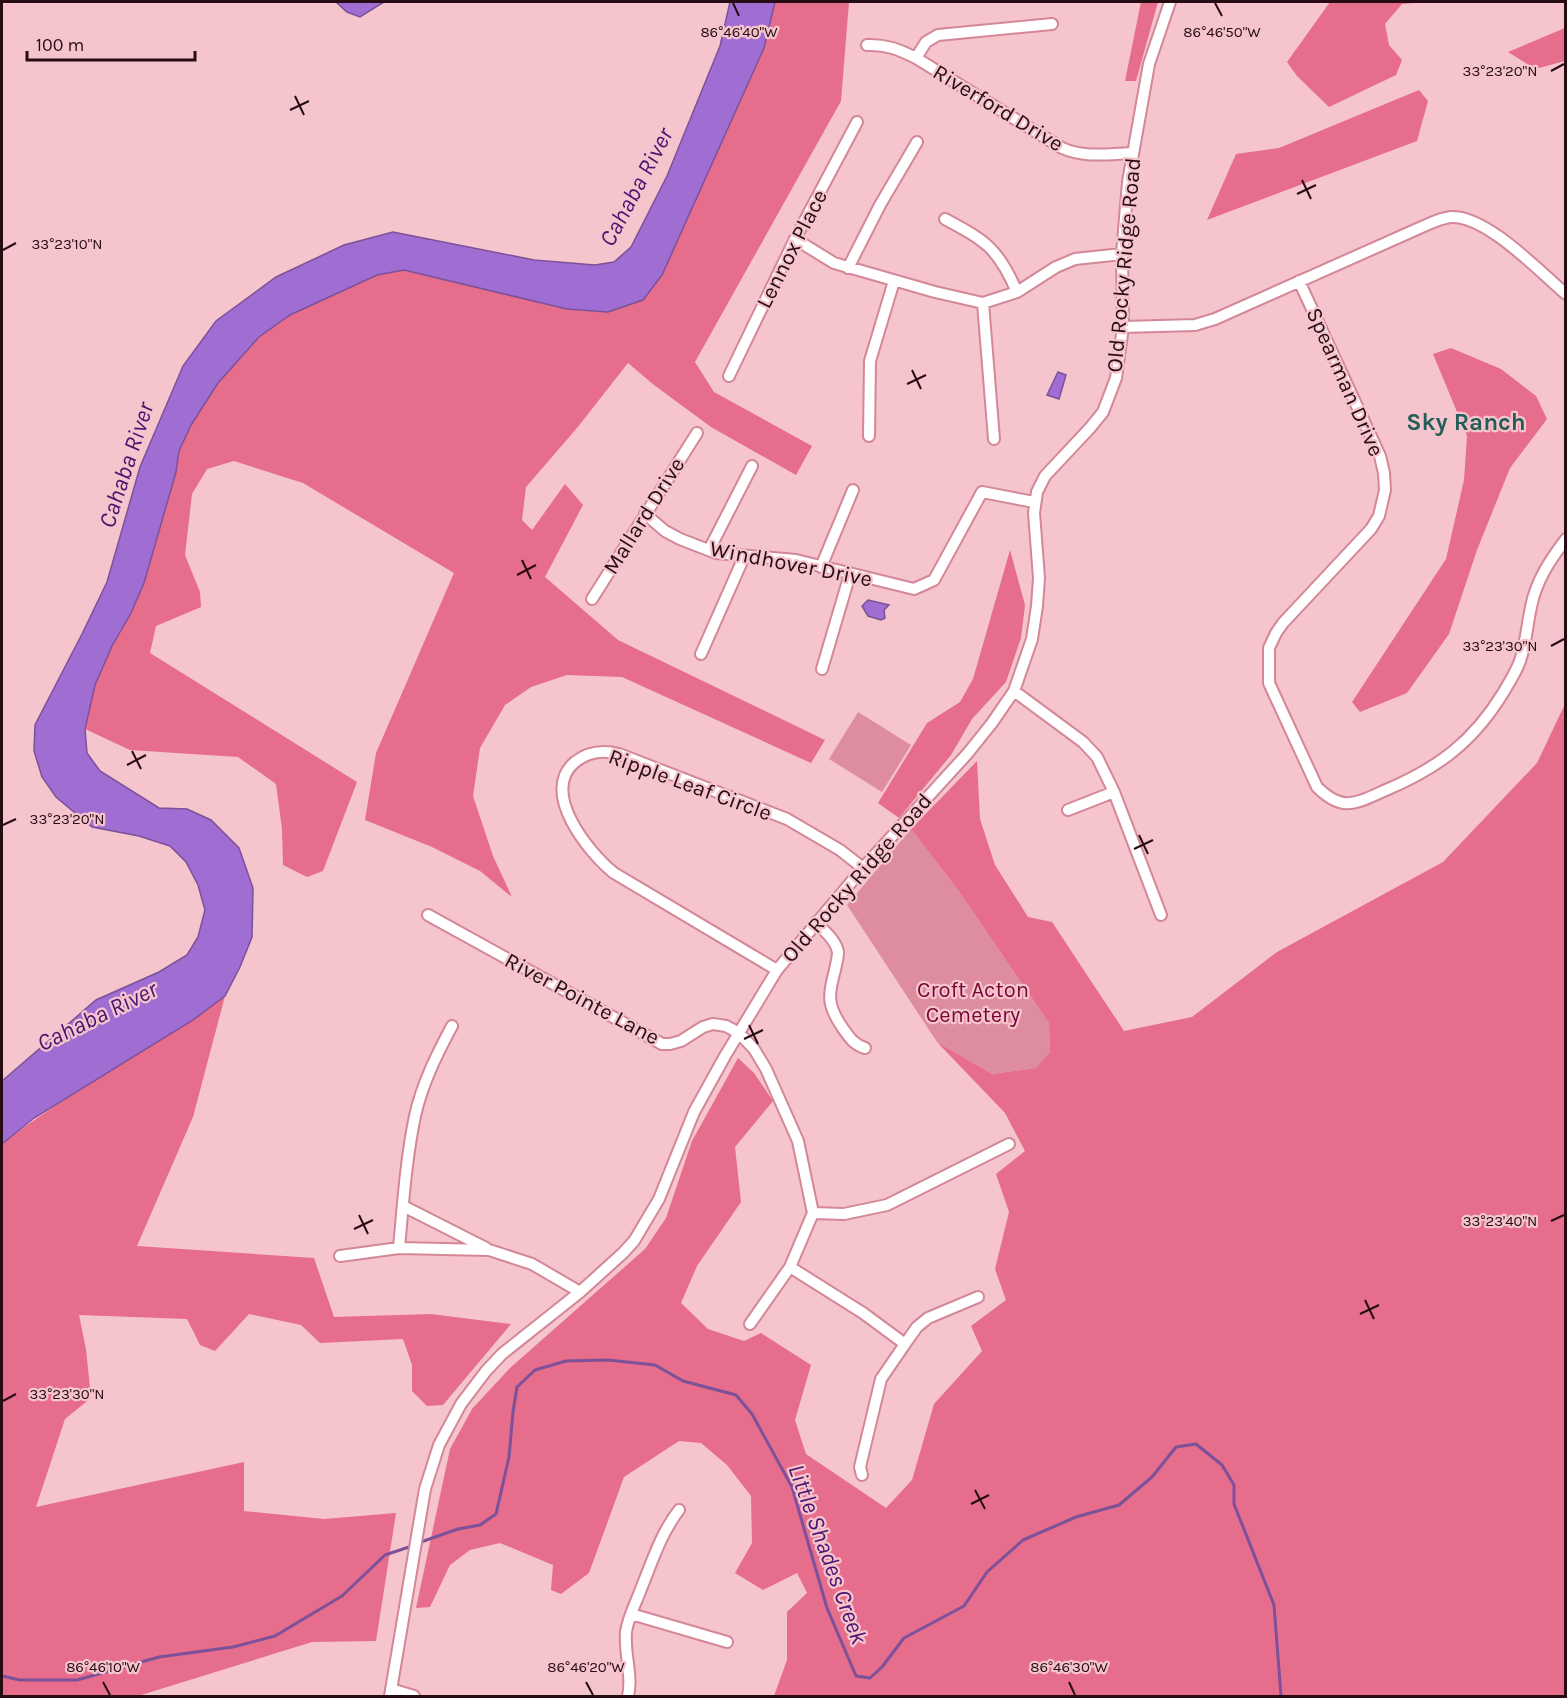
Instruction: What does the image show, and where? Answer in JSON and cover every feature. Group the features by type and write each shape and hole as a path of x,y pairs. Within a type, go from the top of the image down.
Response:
{"street":[{"name":"Old Rocky Ridge Road","path":"390,1693 420,1512 429,1473 446,1429 471,1390 502,1354 580,1292 623,1253 648,1220 659,1199 694,1112 777,970 863,868 968,753 1014,691 1032,639 1037,606 1039,578 1035,502 1040,484 1090,428 1109,399 1119,365 1123,327 1122,254 1127,193 1149,64 1170,2"},
{"path":"916,58 926,42 938,35 1052,24"},
{"name":"Riverford Drive","path":"867,45 879,44 895,48 916,58 1074,154 1133,153"},
{"name":"Lennox Place","path":"729,376 795,239 857,122"},
{"path":"848,268 917,142"},
{"name":"Spearman Drive","path":"1123,327 1195,325 1235,311 1424,225 1452,217 1464,219 1490,230 1566,294"},
{"path":"945,219 994,250 1007,269 1017,292"},
{"path":"795,239 834,263 848,268 983,303 1017,292 1056,267 1075,259 1122,254"},
{"path":"868,436 870,361 894,281"},
{"name":"Spearman Drive","path":"1299,281 1380,456 1385,490 1383,502 1371,529 1283,623 1275,633 1269,648 1269,683 1317,787 1328,798 1343,804 1353,804 1407,781 1443,761 1469,737 1498,701 1515,671 1524,648 1536,590 1547,565 1566,539"},
{"path":"983,303 994,439"},
{"name":"Mallard Drive","path":"592,599 697,433"},
{"path":"709,550 752,466"},
{"path":"821,567 853,490"},
{"name":"Windhover Drive","path":"645,514 665,531 716,553 796,560 914,589 934,580 981,492 1035,502"},
{"path":"701,654 744,557"},
{"path":"822,669 850,574"},
{"path":"1014,691 1045,712 1091,749 1114,792 1161,915"},
{"name":"Ripple Leaf Circle","path":"777,970 601,863 574,825 563,803 563,782 572,765 590,753 620,754 787,819 840,850 863,868"},
{"path":"1068,810 1114,792"},
{"name":"River Pointe Lane","path":"428,915 662,1044 681,1041 703,1027 713,1024 726,1026 739,1033"},
{"path":"816,922 830,936 838,951 829,992 831,1008 849,1037 856,1045 865,1048"},
{"path":"399,1248 416,1115 426,1081 452,1026"},
{"path":"739,1033 754,1049 766,1069 798,1141 813,1213 790,1267 750,1324"},
{"path":"813,1213 844,1214 888,1205 1009,1144"},
{"path":"403,1206 489,1250 532,1264 580,1292"},
{"path":"340,1256 399,1248 489,1250"},
{"path":"790,1267 863,1313 905,1344"},
{"path":"862,1474 860,1467 881,1379 917,1327 928,1318 978,1297"},
{"path":"628,1696 630,1690 626,1631 663,1536 679,1510"},
{"path":"631,1614 727,1642"},
{"path":"390,1693 414,1696"}],"green space":[{"path":"858,712 911,745 882,792 829,759"},
{"name":"Croft Acton Cemetery","path":"911,829 958,890 1049,1023 1050,1052 1036,1068 992,1074 937,1042 847,905"}],"shaded area":[{"path":"775,2 849,2 841,101 695,362 714,392 812,446 796,475 711,427 628,363 577,428 526,487 522,520 532,530 565,484 583,505 545,577 618,640 825,740 811,763 622,677 567,675 531,687 505,705 480,748 473,796 493,856 512,897 480,871 432,847 365,820 376,753 454,573 303,483 234,461 207,469 192,494 185,555 200,592 201,607 156,626 150,653 357,782 323,871 307,877 283,865 282,829 276,784 238,757 130,750 85,729 95,685 144,583 176,472 179,451 191,425 218,383 259,337 290,315 377,275 404,270 567,309 643,300 662,275 764,48"},
{"path":"1141,2 1158,2 1136,81 1125,81"},
{"path":"1330,2 1426,2 1402,4 1385,24 1389,45 1402,60 1396,75 1329,107 1297,76 1287,62"},
{"path":"1565,28 1565,61 1535,69 1508,52"},
{"path":"1419,90 1428,101 1417,141 1207,220 1236,154 1279,148"},
{"path":"1451,348 1501,369 1536,396 1547,419 1510,468 1477,550 1449,634 1407,693 1360,712 1352,702 1446,559 1464,480 1467,436 1433,354"},
{"path":"1010,550 1025,605 1021,638 1006,682 972,719 951,755 899,818 878,803 927,723 960,702 973,679"},
{"path":"1565,704 1565,1696 774,1696 787,1660 787,1612 807,1593 797,1573 763,1590 735,1573 752,1543 751,1496 727,1465 701,1443 679,1441 624,1477 589,1573 561,1594 551,1590 553,1565 500,1543 470,1550 450,1565 430,1607 416,1608 450,1449 472,1409 510,1368 645,1249 666,1218 692,1141 738,1058 754,1073 773,1101 735,1147 741,1202 697,1266 681,1303 708,1329 744,1341 761,1333 811,1365 795,1420 806,1454 886,1508 912,1480 934,1404 982,1351 971,1326 1006,1300 995,1269 1009,1212 996,1174 1025,1151 1005,1113 937,1042 992,1074 1036,1068 1050,1052 1049,1023 958,890 911,829 977,761 980,819 995,865 1028,917 1052,922 1124,1031 1192,1017 1277,952 1443,862 1537,763"},
{"path":"225,996 193,1117 137,1246 314,1258 334,1317 431,1314 511,1324 443,1405 427,1406 412,1391 412,1365 403,1339 320,1343 301,1325 249,1314 215,1351 200,1345 187,1319 79,1315 86,1349 91,1398 65,1419 36,1507 244,1462 244,1511 324,1519 396,1513 376,1641 312,1642 138,1696 2,1696 2,1144 56,1105 170,1034"}],"water":[{"path":"336,2 384,2 360,17 347,12"},
{"name":"Cahaba River","path":"730,2 775,2 764,48 662,275 643,300 608,312 567,309 404,270 377,275 290,315 259,337 218,383 191,425 179,451 176,472 144,583 95,685 85,729 87,753 100,771 159,808 187,809 211,820 239,848 253,888 252,937 225,996 193,1020 34,1118 2,1144 2,1081 96,1000 159,972 187,955 198,937 205,910 198,885 186,862 170,846 139,836 92,827 56,797 42,777 34,751 35,725 107,582 140,467 183,366 216,321 276,277 344,245 393,232 534,260 595,265 614,262 631,247 667,176 720,46"},
{"path":"1058,372 1066,375 1059,399 1047,395"},
{"path":"868,600 889,605 884,610 885,618 881,620 868,616 862,606"}],"waterway":[{"name":"Little Shades Creek","path":"418,1543 458,1529 480,1525 496,1514 509,1457 517,1387 535,1370 566,1361 608,1360 655,1365 683,1381 736,1395 752,1414 792,1487 827,1608 856,1676 870,1678 882,1667 904,1638 964,1606 987,1572 1023,1540 1076,1517 1119,1505 1152,1477 1176,1447 1196,1444 1222,1465 1234,1485 1234,1504 1274,1605 1281,1696"},
{"name":"Little Shades Creek","path":"2,1676 20,1680 77,1680 159,1657 233,1647 275,1636 342,1596 385,1555 412,1546"}],"district":[{"name":"Sky Ranch","path":"1466,422"}]}
